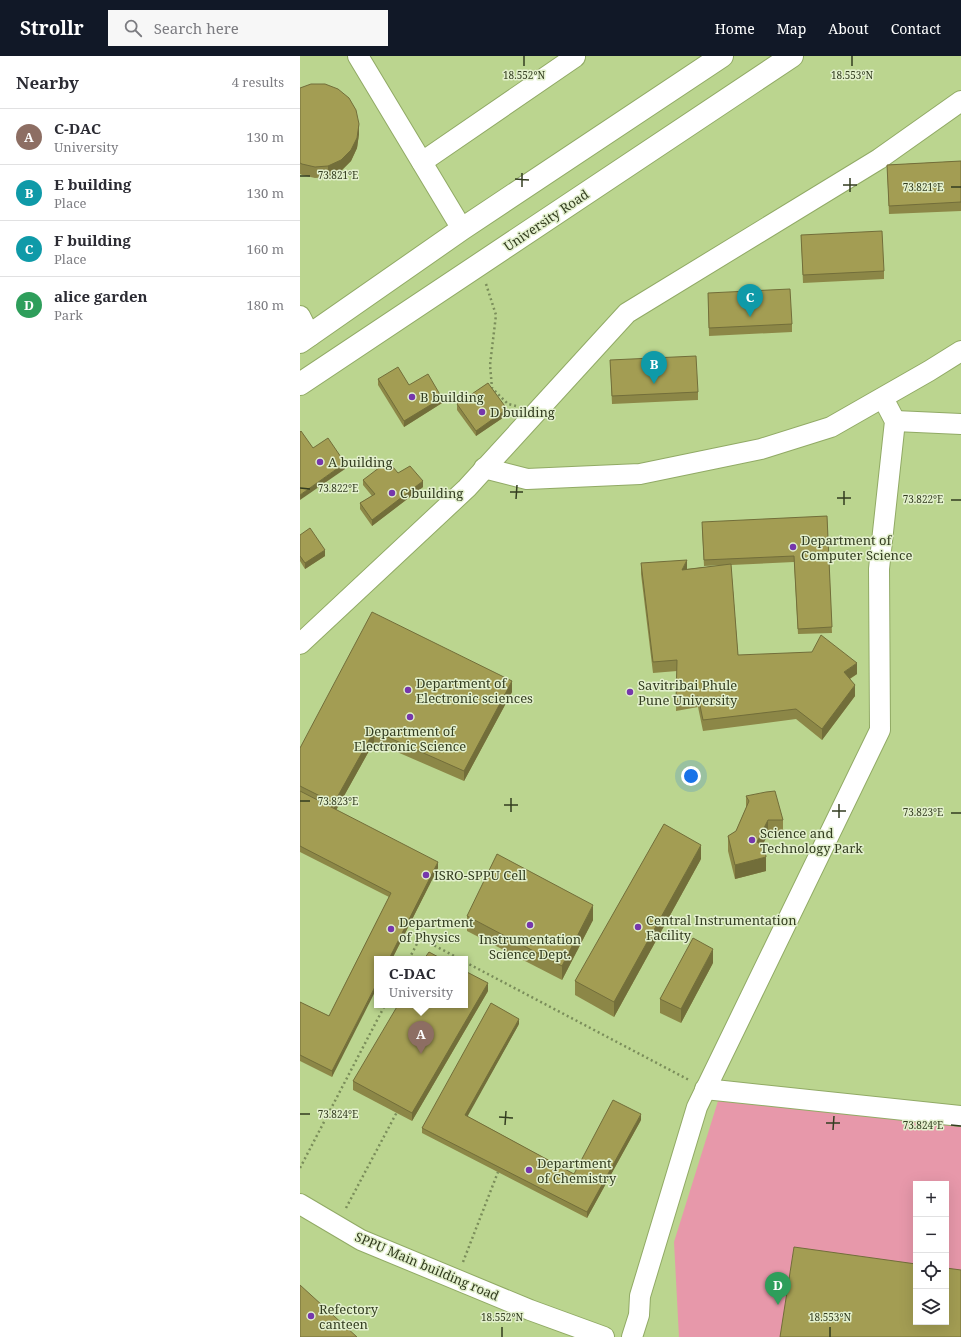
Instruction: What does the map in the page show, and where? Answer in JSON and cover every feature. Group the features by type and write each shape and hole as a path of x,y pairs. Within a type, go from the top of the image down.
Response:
{"main road":[{"path":"305,339 462,229 722,56"},
{"name":"University Road","path":"300,384 792,56"}],"lane":[{"path":"358,56 462,229"},
{"path":"422,162 575,57"},
{"path":"300,644 467,488 626,313 880,159 961,101"},
{"path":"300,316 305,339"},
{"path":"484,468 527,479 640,474 761,449 832,427 929,372 961,351"},
{"path":"632,1337 639,1314 640,1296 697,1107 880,730 879,569 895,421 883,398"},
{"path":"895,421 961,424"},
{"path":"705,1089 961,1116"},
{"name":"SPPU Main building road","path":"300,1204 361,1240 456,1279 560,1330 604,1337"}],"path":[{"path":"477,266 488,289 496,315 490,365 492,388 508,404 538,409"},
{"path":"411,956 420,938 454,956"},
{"path":"468,964 705,1089"},
{"path":"300,1168 383,1008"},
{"path":"337,1226 399,1107"},
{"path":"456,1279 498,1172"}],"shaded area":[{"path":"718,1101 961,1126 961,1337 679,1337 674,1242"}],"building":[{"path":"311,84 325,84 338,89 349,98 356,110 359,124 357,138 351,150 341,160 328,166 315,167 300,163 300,88"},
{"path":"961,161 961,202 889,206 887,165"},
{"path":"882,231 884,271 803,275 801,235"},
{"path":"790,289 792,324 709,328 708,293"},
{"path":"696,356 698,392 612,396 610,360"},
{"name":"B building","path":"398,367 409,385 428,374 442,398 404,421 378,379"},
{"name":"D building","path":"488,383 507,409 476,431 457,404"},
{"name":"A building","path":"301,431 313,448 328,438 345,463 300,495 300,432"},
{"name":"C building","path":"388,461 398,473 410,466 423,481 372,520 360,503 375,494 363,480"},
{"name":"Department of Computer Science","path":"827,516 832,627 798,629 794,556 704,560 702,522"},
{"path":"310,528 325,550 305,563 300,556 300,535"},
{"path":"687,560 682,570 731,564 738,655 812,652 821,635 857,663 844,672 855,685 822,729 796,709 703,720 698,696 676,701 677,660 653,662 641,563"},
{"name":"Department of Electronic Science","path":"372,612 512,681 464,771 374,731 334,803 300,786 300,748"},
{"name":"Department of Physics","path":"300,791 438,862 391,956 374,956 374,989 332,1071 300,1055 300,1002 329,1016 391,893 300,846"},
{"name":"Science and Technology Park","path":"775,791 783,820 768,820 757,842 765,848 766,857 735,865 728,836 736,831 749,801 746,796"},
{"name":"Central Instrumentation Facility","path":"664,824 701,845 614,1002 575,981"},
{"name":"Instrumentation Science Dept.","path":"497,854 593,905 562,966 467,916"},
{"path":"693,938 713,949 681,1009 660,999"},
{"path":"429,952 436,956 426,956"},
{"path":"468,973 488,983 412,1113 353,1081 396,1008 468,1008"},
{"name":"Department of Chemistry","path":"491,1003 519,1019 465,1115 574,1174 613,1100 641,1114 587,1212 422,1128"},
{"path":"794,1247 913,1264 913,1325 949,1325 949,1268 961,1270 961,1337 780,1337"},
{"name":"Refectory canteen","path":"300,1285 357,1337 300,1337"}],"place":[{"name":"F building","path":"750,317"},
{"name":"E building","path":"654,384"},
{"name":"B building","path":"412,397"},
{"name":"D building","path":"482,412"},
{"name":"A building","path":"320,462"},
{"name":"C building","path":"392,493"},
{"name":"Department of Computer Science","path":"793,547"},
{"name":"Department of Electronic sciences","path":"408,690"},
{"name":"Savitribai Phule Pune University","path":"630,692"},
{"name":"Department of Electronic Science","path":"410,717"},
{"name":"Science and Technology Park","path":"752,840"},
{"name":"ISRO-SPPU Cell","path":"426,875"},
{"name":"Instrumentation Science Dept.","path":"530,925"},
{"name":"Central Instrumentation Facility","path":"638,927"},
{"name":"Department of Physics","path":"391,929"},
{"name":"C-DAC","path":"421,1054"},
{"name":"Department of Chemistry","path":"529,1170"},
{"name":"alice garden","path":"778,1305"},
{"name":"Refectory canteen","path":"311,1316"}]}
